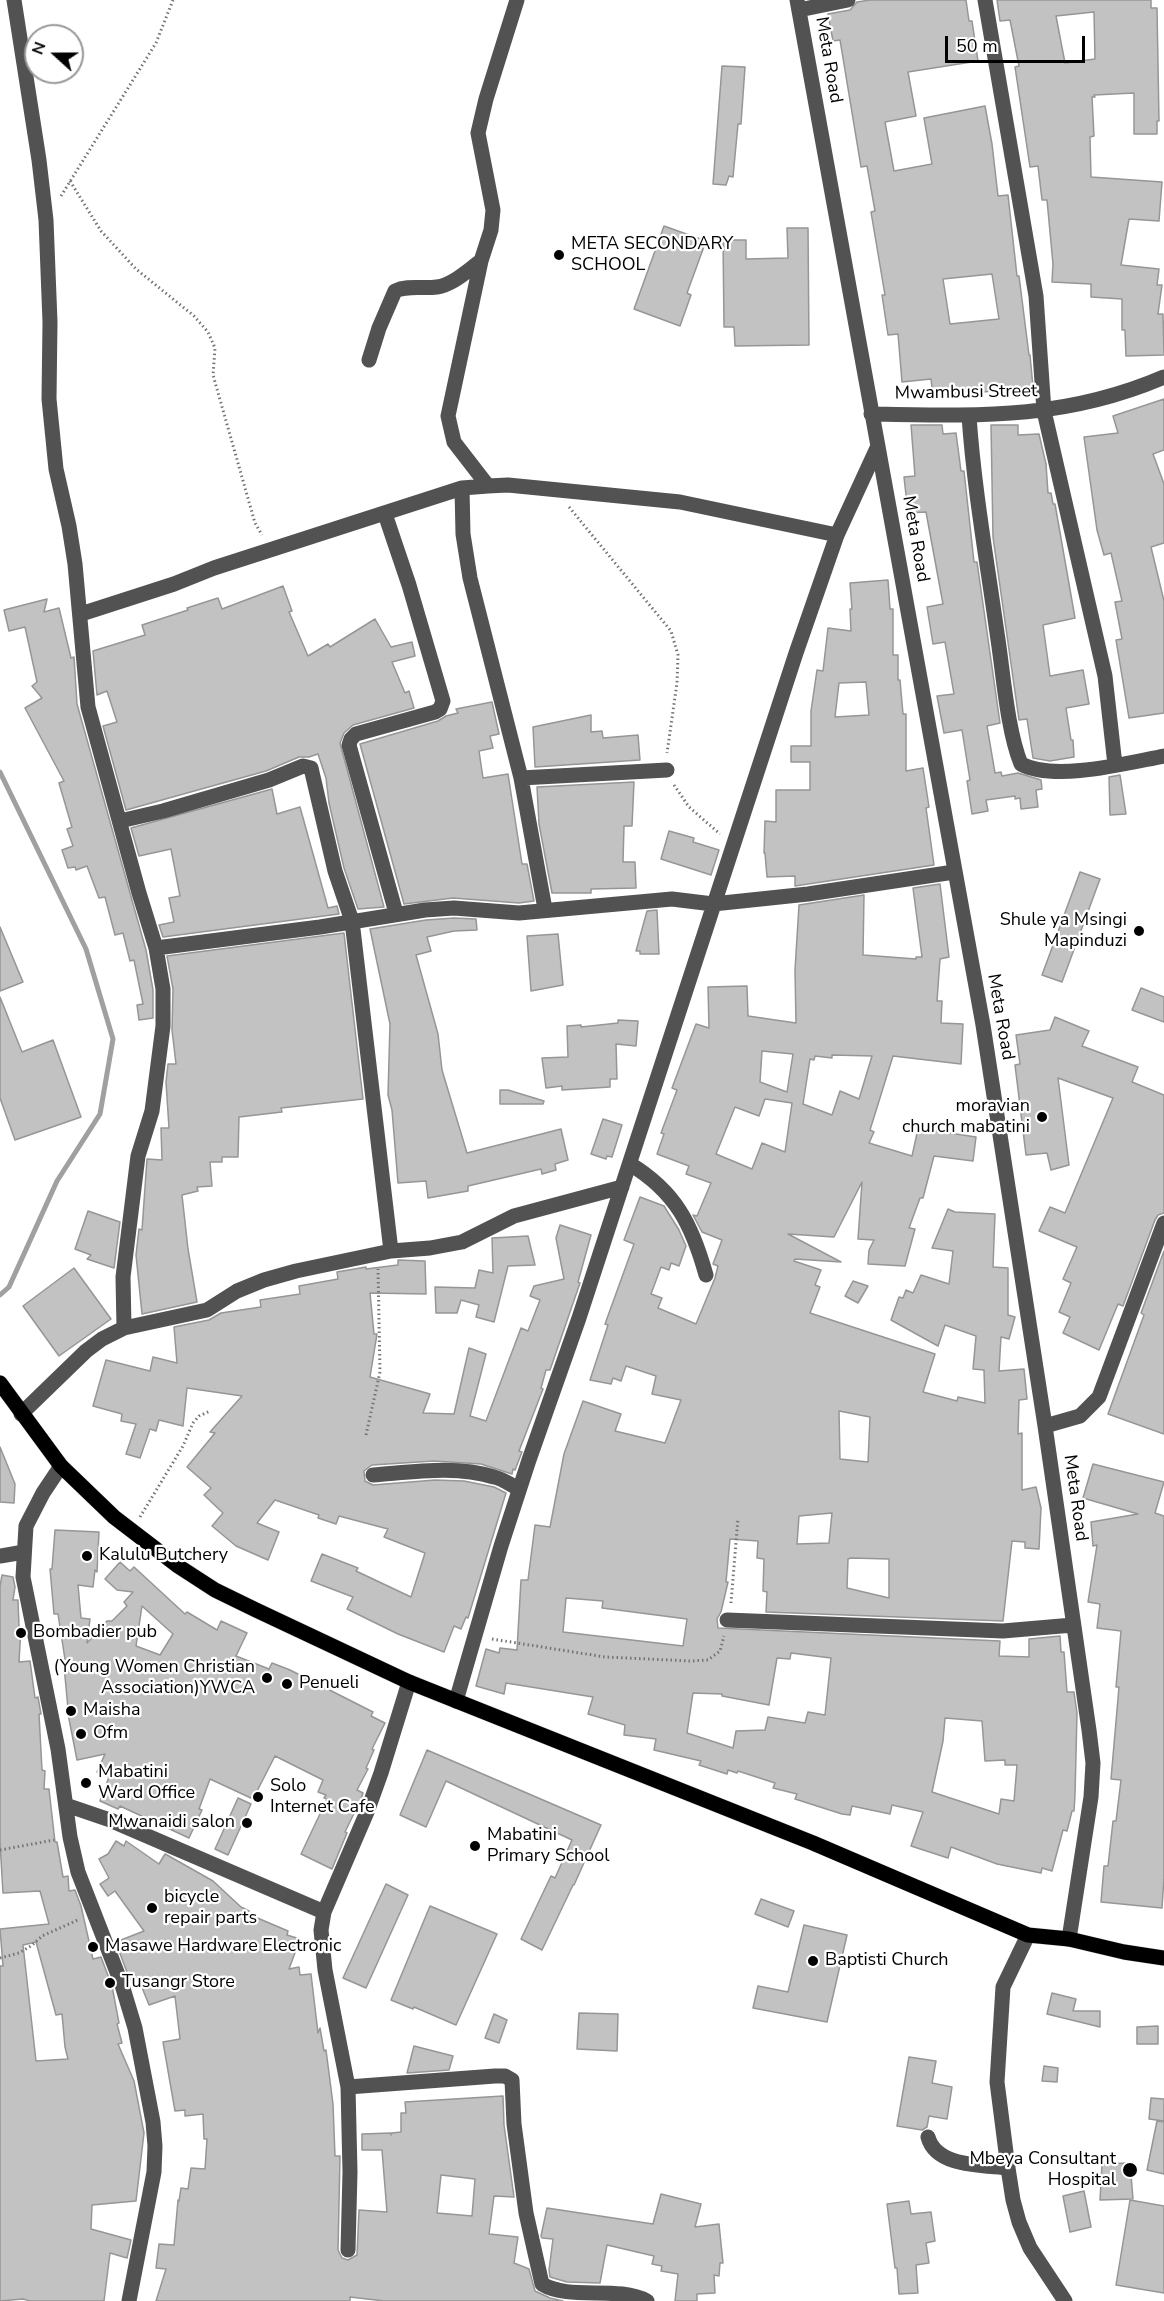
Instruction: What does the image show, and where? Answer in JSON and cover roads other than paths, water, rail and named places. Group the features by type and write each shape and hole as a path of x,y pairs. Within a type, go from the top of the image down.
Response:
{"main road":[{"path":"0,1383 61,1466 130,1530 215,1590 409,1682 813,1844 1028,1935 1069,1939 1124,1952 1164,1958"}],"street":[{"path":"14,0 46,220 51,423 56,469 69,526 81,614 88,707 138,893 156,948 163,989 163,1026 152,1111 138,1156 123,1277 124,1328"},
{"path":"488,486 454,442 448,416 481,261 491,230 493,210 478,134 486,99 517,0"},
{"path":"798,5 848,0"},
{"path":"985,0 1036,296 1044,411 1105,676 1115,765"},
{"name":"Meta Road","path":"798,5 983,1025 1045,1426 1093,1763 1091,1797 1069,1939"},
{"path":"369,360 379,328 395,291 403,287 439,287 452,282 481,261"},
{"name":"Mwambusi Street","path":"871,414 969,416 1044,411 1087,404 1164,377"},
{"path":"969,416 976,486 1017,756 1021,764 1031,768 1083,771 1164,756"},
{"path":"456,1701 519,1489 630,1164 795,653 837,536 878,446"},
{"path":"81,614 462,488 508,485 680,502 837,536"},
{"path":"462,488 463,534 470,578 521,778 545,909"},
{"path":"385,514 409,585 443,701 440,709 435,712 356,734 349,745 396,913"},
{"path":"120,821 163,811 308,766 313,776 321,820 335,871 352,921 384,1253"},
{"path":"521,778 667,770"},
{"path":"156,948 396,913 454,908 508,913 672,899 713,904 808,894 954,872"},
{"path":"630,1164 648,1175 666,1191 687,1220 706,1275"},
{"path":"21,1414 86,1351 102,1339 124,1328 207,1310 237,1291 264,1280 384,1253 462,1242 514,1216 622,1187"},
{"path":"1045,1426 1080,1416 1099,1397 1164,1223"},
{"path":"61,1466 43,1493 26,1526 23,1577 58,1749 70,1837 78,1872 122,1985 135,2028 155,2146 154,2172 129,2301"},
{"path":"373,1475 473,1471 497,1477 519,1489"},
{"path":"0,1556 24,1552"},
{"path":"728,1620 1003,1631 1073,1625"},
{"path":"348,2250 351,2172 348,2087 325,1970 321,1930 324,1912 370,1803 409,1682"},
{"path":"66,1805 119,1824 324,1912"},
{"path":"1028,1935 1003,1987 997,2082 1013,2200 1030,2248 1065,2301"},
{"path":"348,2087 495,2076 505,2076 512,2080 514,2124 526,2213 542,2284 550,2289 621,2295 647,2301"},
{"path":"927,2137 930,2146 944,2157 960,2162 1008,2168"}],"waterway":[{"path":"0,772 86,949 113,1039 100,1114 57,1181 9,1287 0,1295"}],"place":[{"name":"META SECONDARY SCHOOL","path":"559,255"},
{"name":"Shule ya Msingi Mapinduzi","path":"1139,931"},
{"name":"moravian church mabatini","path":"1042,1117"},
{"name":"Kalulu Butchery","path":"87,1556"},
{"name":"Bombadier pub","path":"21,1633"},
{"name":"(Young Women Christian Association)YWCA","path":"267,1678"},
{"name":"Penueli","path":"287,1684"},
{"name":"Maisha","path":"71,1711"},
{"name":"Ofm","path":"81,1734"},
{"name":"Mabatini Ward Office","path":"86,1783"},
{"name":"Solo Internet Cafe","path":"258,1797"},
{"name":"Mwanaidi salon","path":"247,1823"},
{"name":"Mabatini Primary School","path":"475,1846"},
{"name":"bicycle repair parts","path":"152,1908"},
{"name":"Masawe Hardware Electronic","path":"93,1947"},
{"name":"Baptisti Church","path":"813,1961"},
{"name":"Tusangr Store","path":"110,1983"},
{"name":"Mbeya Consultant Hospital","path":"1130,2170"}]}
